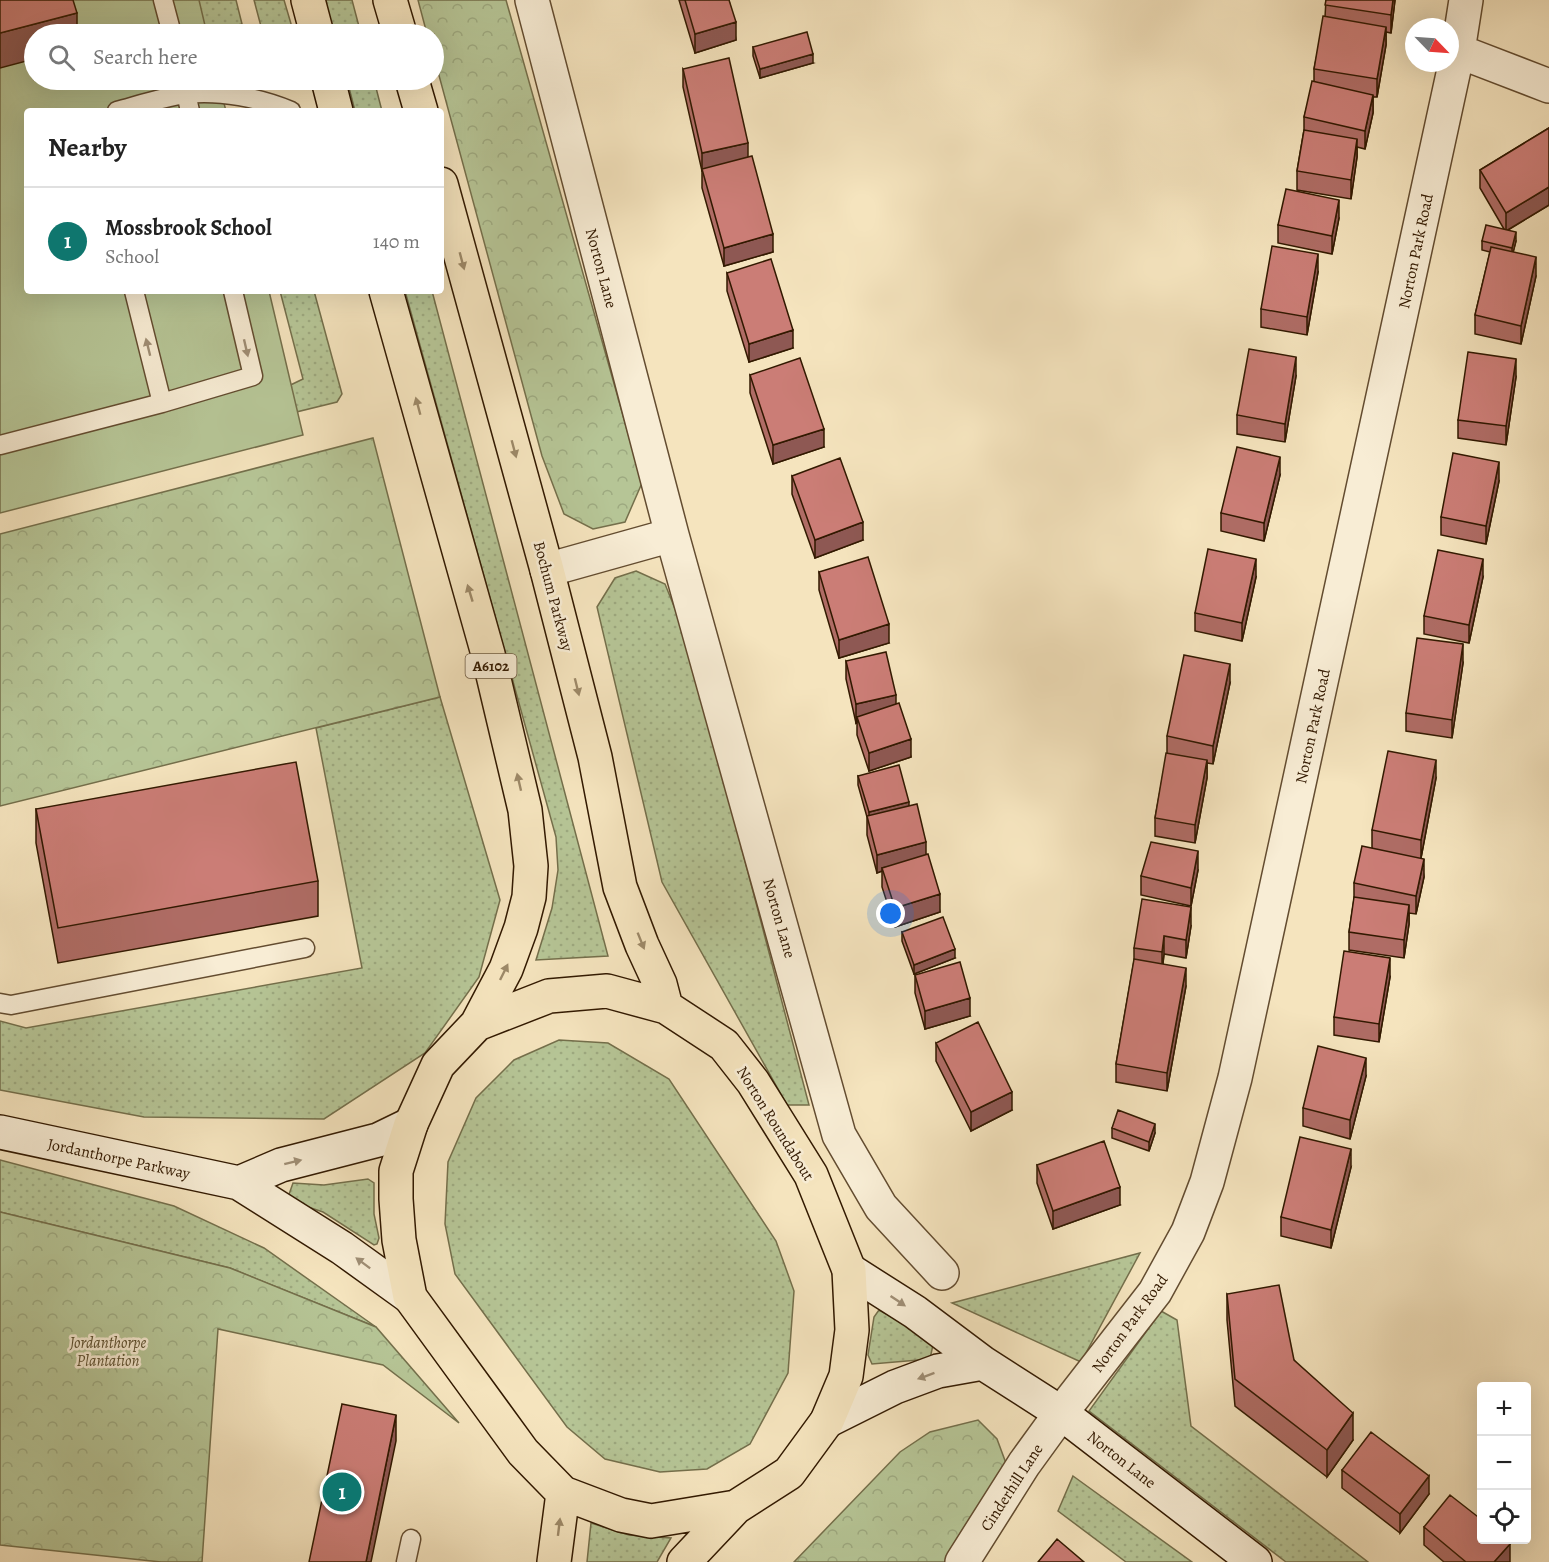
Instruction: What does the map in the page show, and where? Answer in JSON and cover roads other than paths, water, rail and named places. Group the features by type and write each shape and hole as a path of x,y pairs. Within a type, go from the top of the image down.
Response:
{"highway":[{"path":"308,0 314,24"},
{"path":"390,0 397,24"},
{"path":"331,90 335,108"},
{"path":"415,90 420,108"},
{"name":"Bochum Parkway","path":"444,195 547,570 595,757 620,887 660,984 666,1006"},
{"name":"A6102","path":"387,294 488,654 525,810 531,866 529,897 521,928 506,969 477,1023"},
{"name":"Norton Roundabout","path":"607,992 666,1006 724,1045 753,1082 812,1175 849,1270 852,1330 846,1376 827,1420 789,1473 736,1508 651,1521 621,1515 562,1493 523,1452 410,1297 399,1240 396,1171 411,1124 438,1065 477,1023 549,996 607,992"},
{"path":"554,1562 562,1493"},
{"path":"684,1562 736,1508"}],"street":[{"name":"Norton Lane","path":"532,0 672,536 839,1136 881,1207 942,1273"},
{"name":"Norton Park Road","path":"1459,45 1466,0"},
{"path":"1459,51 1549,86"},
{"name":"Norton Park Road","path":"1061,1413 1155,1292 1188,1232 1207,1182 1237,1066 1453,72"},
{"path":"547,570 672,536"},
{"path":"239,1183 281,1165 378,1140 411,1124"},
{"name":"Jordanthorpe Parkway","path":"0,1132 239,1183 342,1248 410,1297"},
{"name":"Norton Lane","path":"849,1270 915,1312 983,1363 1061,1413 1255,1562"},
{"path":"827,1420 895,1387 938,1371 983,1363"},
{"name":"Cinderhill Lane","path":"962,1562 1013,1479 1061,1413"}],"lane":[{"path":"163,0 169,24"},
{"path":"130,108 186,95 225,95 260,99 283,108"},
{"path":"135,294 162,403"},
{"path":"0,445 162,403 253,376 234,294"},
{"path":"0,1003 11,1005 305,948"},
{"path":"406,1562 411,1539"}],"place":[{"name":"Mossbrook School","path":"342,1492"}],"park label":[{"name":"Jordanthorpe Plantation","path":"108,1351"}]}
